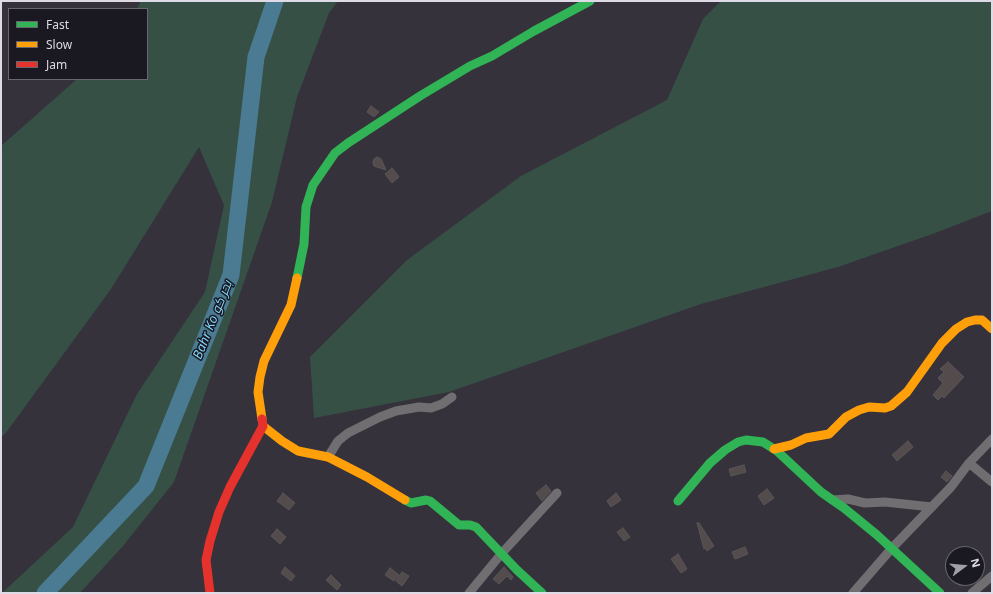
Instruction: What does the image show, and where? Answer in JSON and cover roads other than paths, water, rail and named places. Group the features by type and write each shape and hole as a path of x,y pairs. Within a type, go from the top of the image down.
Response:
{"street":[{"path":"210,593 206,560 210,540 219,512 230,487 263,426 258,392 260,377 264,361 291,305 304,244 306,207 313,185 334,154 348,143 444,81 470,66 492,56 534,30 590,1"},
{"path":"774,449 791,445 806,438 829,434 842,421 859,410 875,406 884,408 897,401 907,392 942,344 956,329 967,322 982,320 992,329"},
{"path":"328,457 338,441 348,433 380,417 401,410 419,407 431,408 442,404 452,397"},
{"path":"263,426 298,451 328,457 367,477 411,503 426,500 430,501 459,525 470,525 476,527 517,570 542,593"},
{"path":"854,593 892,548 951,487 969,462 992,439"},
{"path":"678,501 710,463 732,446 746,440 763,442 774,449 821,492 844,508 892,548 940,593"},
{"path":"791,445 792,465"},
{"path":"969,462 992,482"},
{"path":"470,593 502,553 557,493"},
{"path":"832,500 848,499 865,503 885,502 932,507"},
{"path":"972,593 992,576"}],"waterway":[{"name":"Bahr Ko بحر كو","path":"45,593 146,486 231,275 256,57 275,1"}]}
